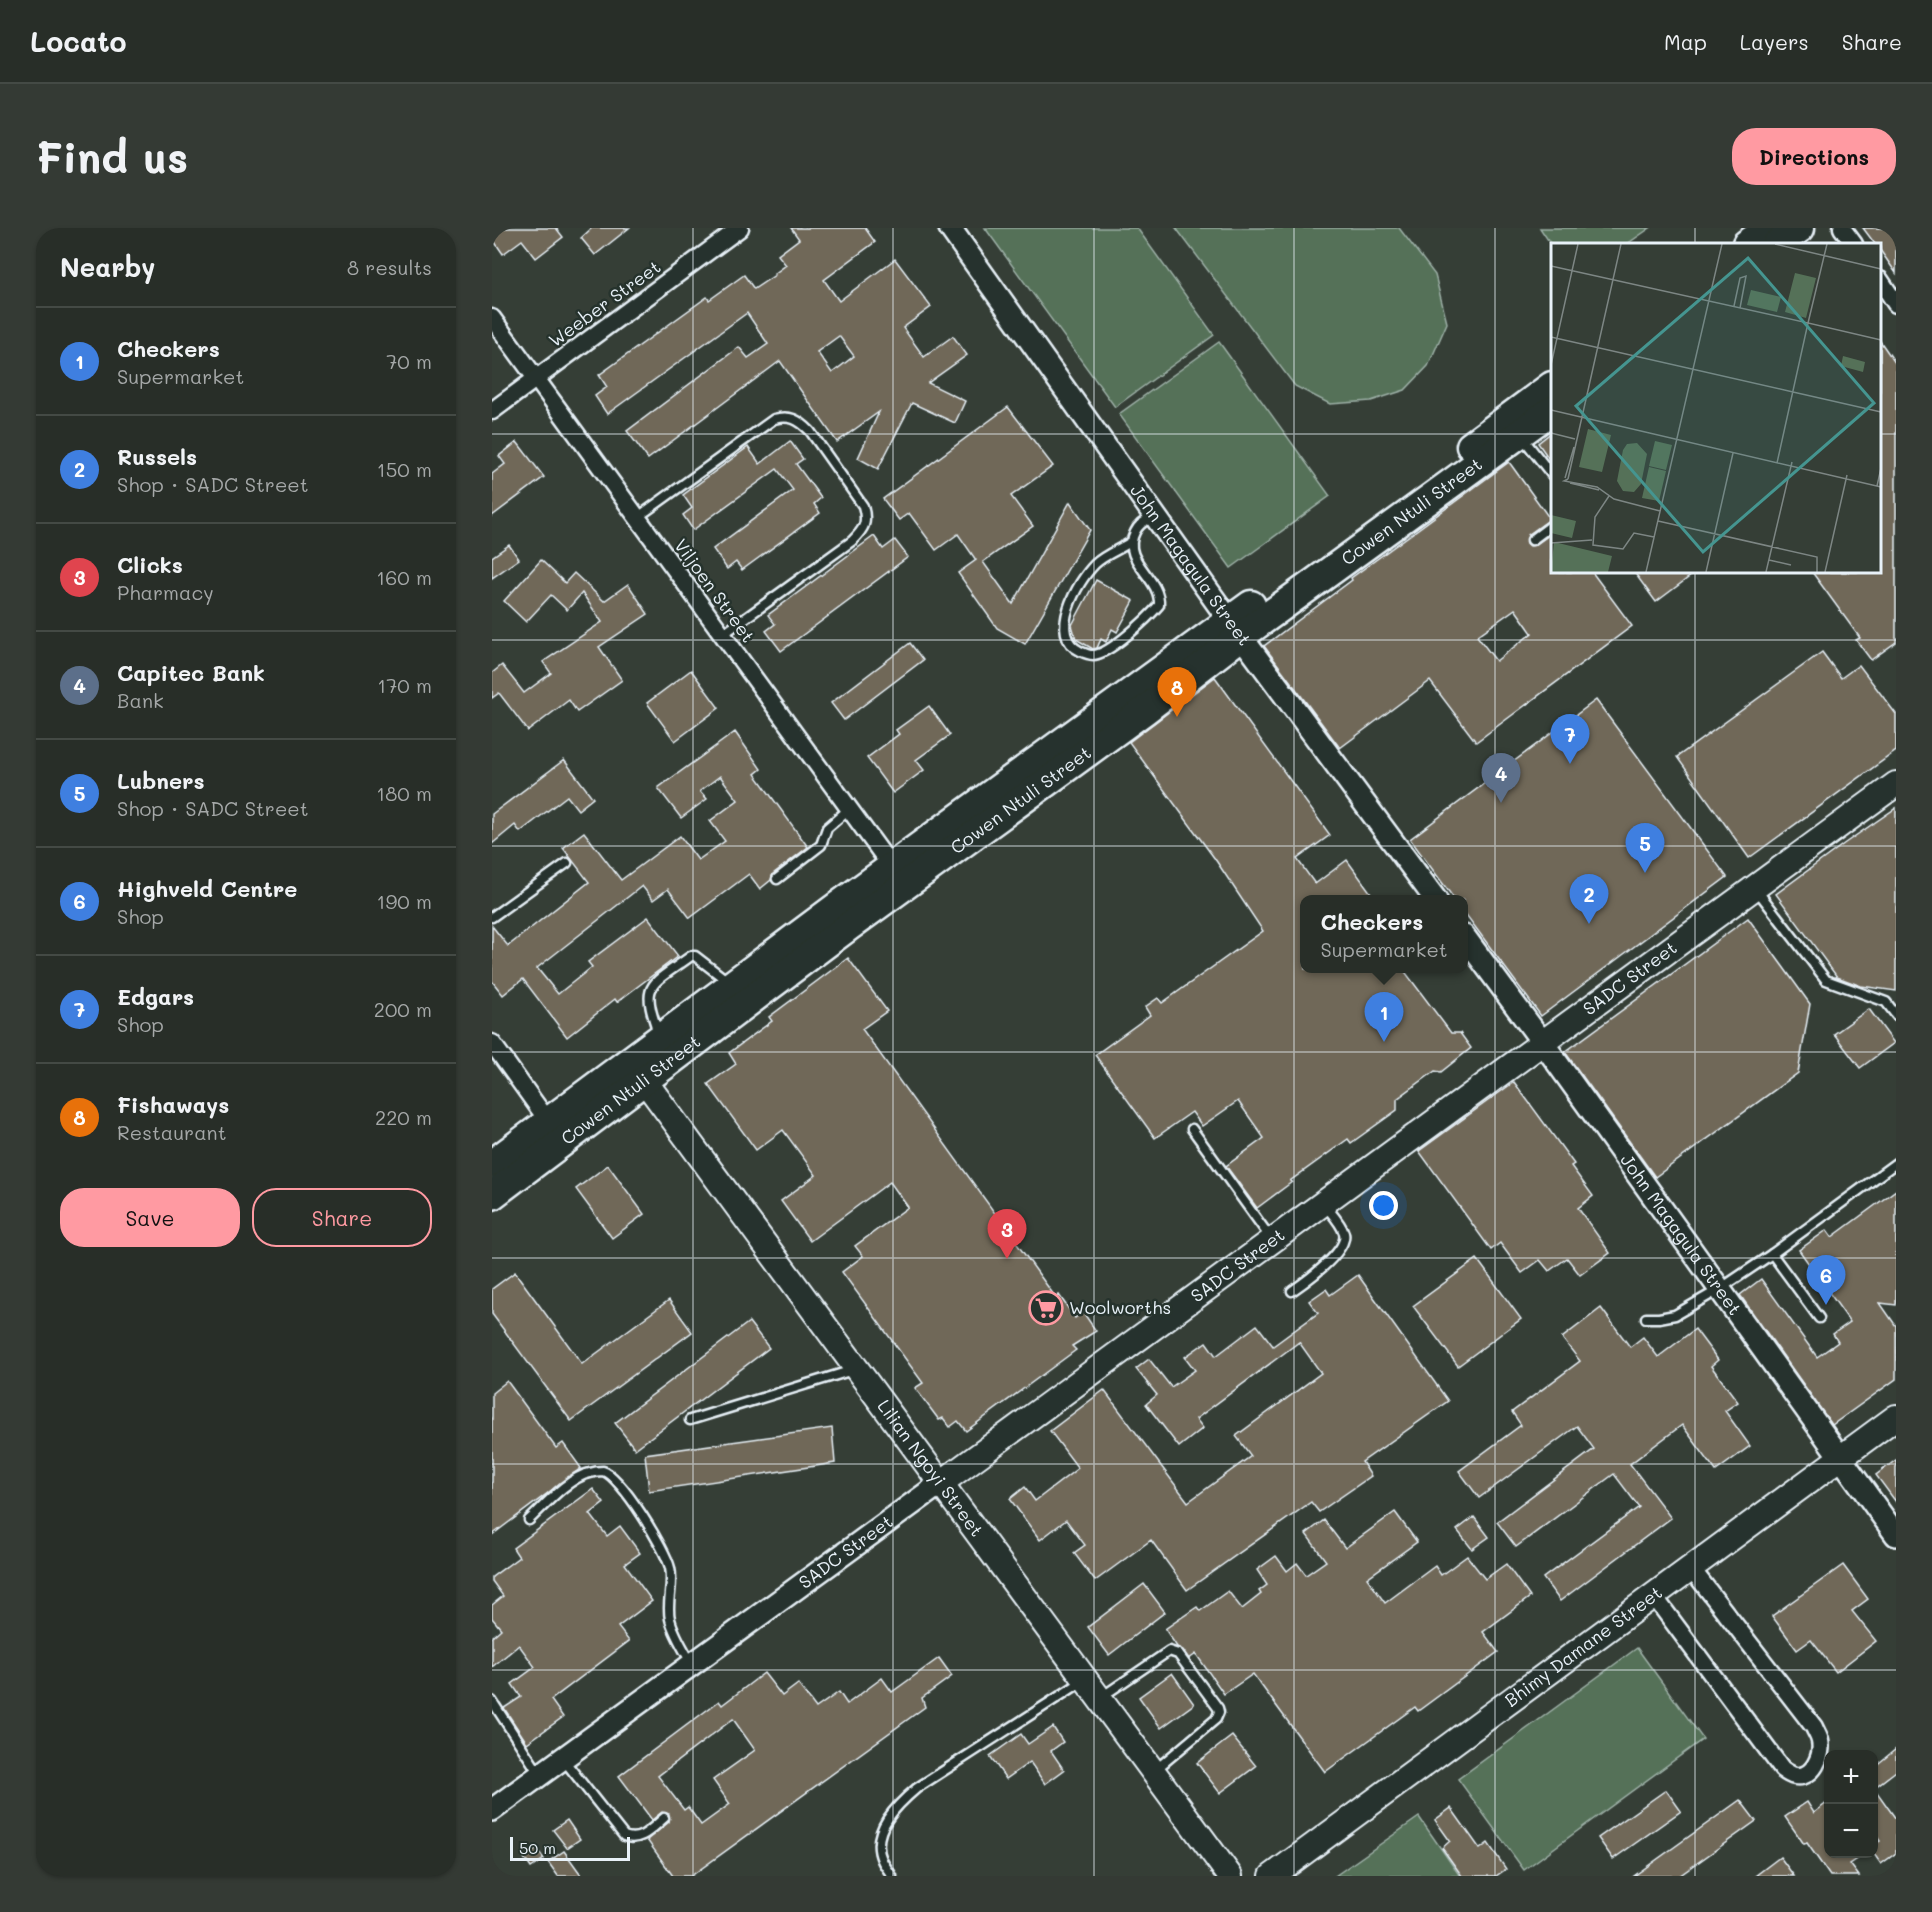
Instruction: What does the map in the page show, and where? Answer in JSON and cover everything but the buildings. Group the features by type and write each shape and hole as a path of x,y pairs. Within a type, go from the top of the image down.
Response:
{"highway":[{"path":"1748,243 1770,228"},
{"path":"1778,243 1800,228"},
{"name":"Cowen Ntuli Street","path":"636,1071 660,1038 732,985 898,877 1145,710 1235,628 1551,387"},
{"name":"Cowen Ntuli Street","path":"1235,628 1520,435 1551,411"},
{"name":"Cowen Ntuli Street","path":"492,1195 556,1132 898,877"},
{"name":"Cowen Ntuli Street","path":"492,1164 556,1132"}],"main road":[{"name":"SADC Street","path":"941,1483 1896,784"},
{"name":"Lilian Ngoyi Street","path":"636,1071 1230,1876"},
{"name":"Bhimy Damane Street","path":"1272,1876 1896,1417"}],"street":[{"name":"Weeber Street","path":"492,411 740,228"},
{"name":"John Magagula Street","path":"950,228 1235,628 1432,895"},
{"path":"1842,228 1853,243"},
{"path":"1881,282 1896,304"},
{"name":"Viljoen Street","path":"492,318 898,877"},
{"name":"John Magagula Street","path":"1468,941 1896,1535"},
{"path":"492,1043 556,1132"},
{"name":"SADC Street","path":"492,1810 941,1483"},
{"path":"1653,1595 1782,1769 1793,1776 1802,1776 1810,1771 1820,1756 1820,1739 1814,1727 1691,1568"}],"lane":[{"path":"638,517 774,419 787,416 800,421 810,431 863,506 867,518 863,530 852,541 722,635"},
{"path":"1520,435 1551,474"},
{"path":"1131,542 1096,563 1074,596 1066,617 1064,631 1067,640 1077,649 1093,655 1109,648 1144,621 1159,604 1157,592 1131,551 1131,542 1138,526 1144,522 1148,520 1162,523"},
{"path":"1532,540 1551,526"},
{"path":"777,879 820,845 827,828 849,809"},
{"path":"492,917 567,863"},
{"path":"1754,887 1826,980 1886,1002 1896,1015"},
{"path":"660,1038 650,1011 648,996 654,983 695,956 732,985"},
{"path":"1192,1129 1272,1240"},
{"path":"1646,1318 1675,1315 1720,1289 1772,1254 1896,1163"},
{"path":"1292,1291 1325,1265 1344,1242 1343,1231 1324,1202"},
{"path":"1772,1254 1819,1318"},
{"path":"690,1420 857,1369"},
{"path":"529,1520 575,1479 588,1473 603,1471 612,1477 640,1512 664,1551 671,1576 670,1618 692,1665"},
{"path":"892,1876 881,1859 879,1842 885,1824 897,1804 917,1788 1092,1689 1169,1651 1178,1654 1219,1712 1216,1719 1153,1772"},
{"path":"492,1701 540,1776"},
{"path":"563,1759 624,1836 631,1839 639,1838 664,1818"}],"green space":[{"path":"985,228 1137,228 1214,335 1115,407"},
{"path":"1176,228 1399,228 1435,275 1447,323 1428,366 1405,390 1371,401 1330,404 1295,386"},
{"path":"1540,228 1650,228 1628,243 1551,244"},
{"path":"1219,342 1330,496 1231,568 1119,414"},
{"path":"1637,1648 1703,1739 1524,1870 1458,1779"},
{"path":"1419,1817 1460,1876 1335,1876"}],"place":[{"name":"Fishaways","path":"1177,717"},
{"name":"Edgars","path":"1570,764"},
{"name":"Capitec Bank","path":"1501,803"},
{"name":"Lubners","path":"1645,873"},
{"name":"Russels","path":"1589,924"},
{"name":"Checkers","path":"1384,1042"},
{"name":"Clicks","path":"1007,1259"},
{"name":"Highveld Centre","path":"1826,1305"},
{"name":"Woolworths","path":"1046,1308"}]}
